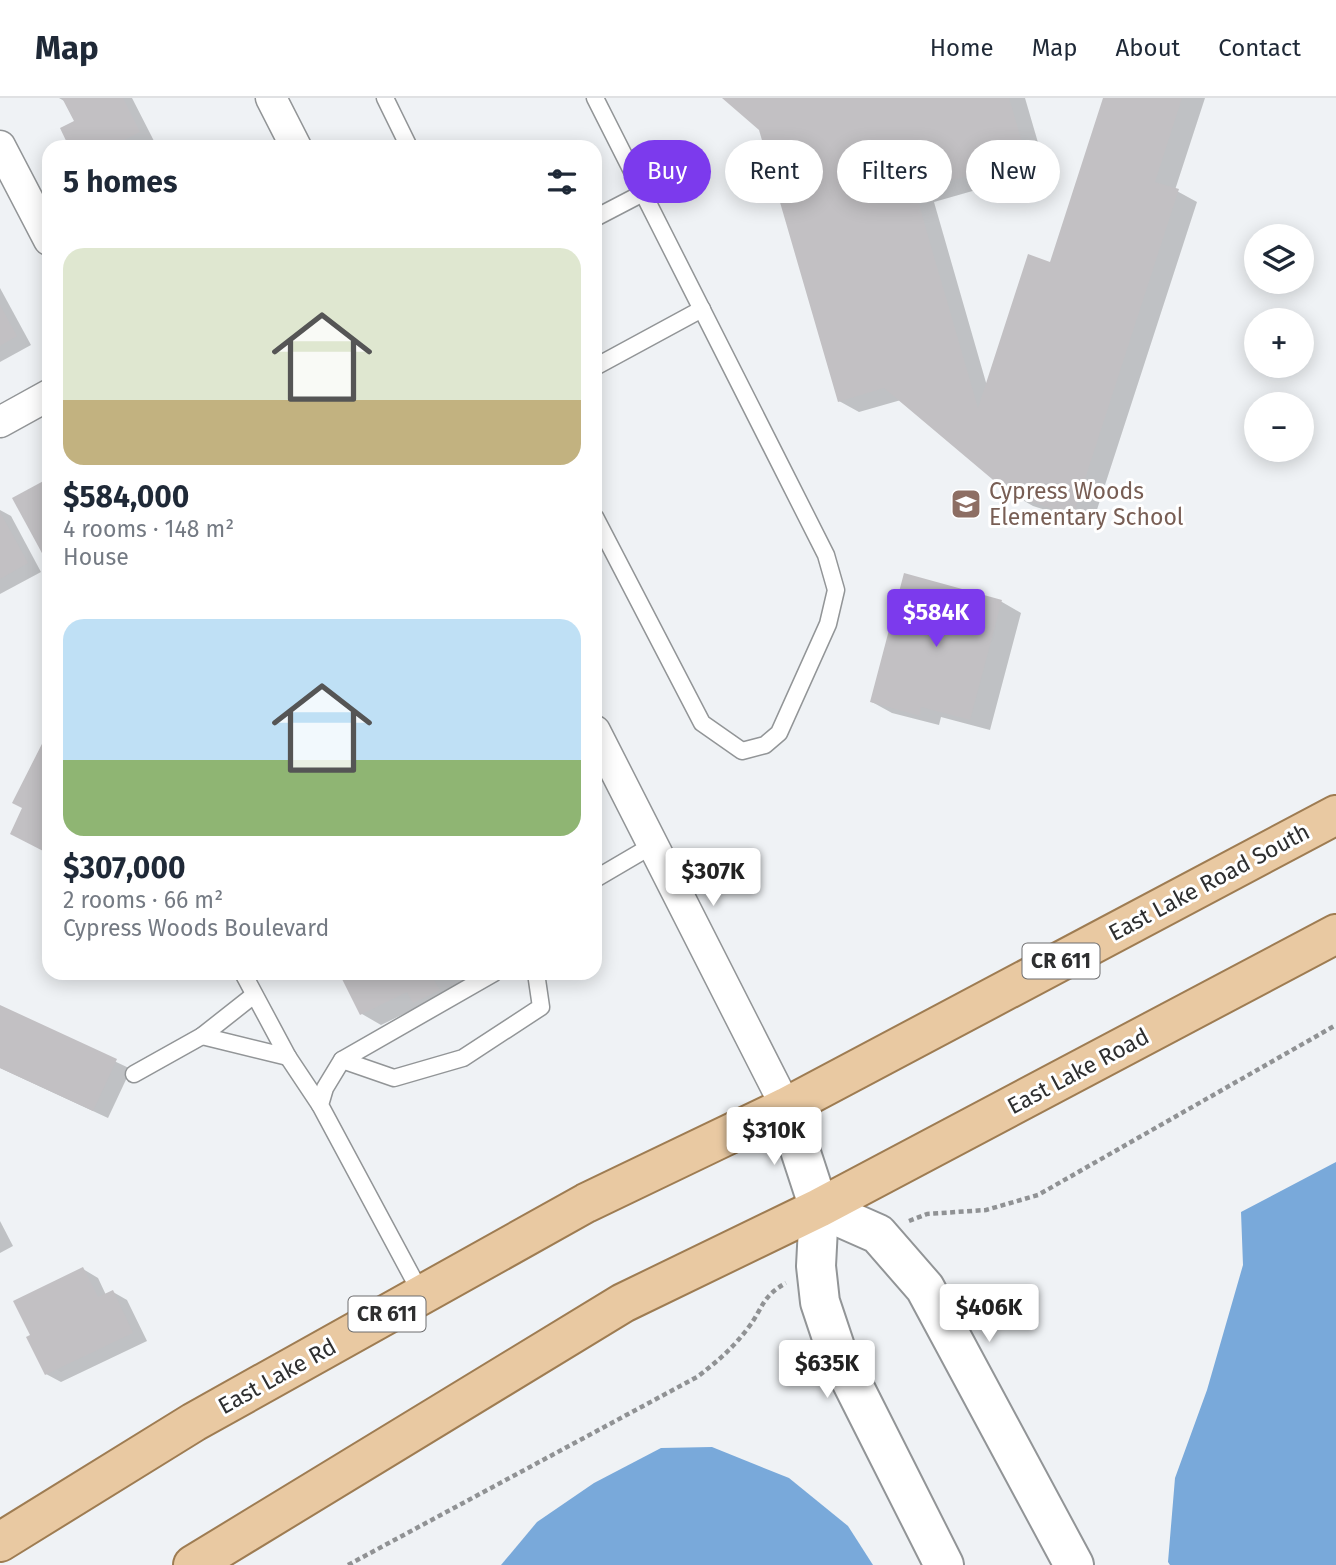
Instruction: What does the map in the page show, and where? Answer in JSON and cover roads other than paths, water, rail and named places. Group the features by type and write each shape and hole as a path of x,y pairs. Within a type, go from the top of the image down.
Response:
{"main road":[{"name":"East Lake Road South","path":"786,1107 1336,815"},
{"name":"East Lake Road","path":"819,1208 1336,934"},
{"name":"East Lake Rd","path":"0,1542 194,1422 586,1203 786,1107"},
{"path":"193,1565 623,1303 819,1208"}],"street":[{"path":"271,98 292,140"},
{"path":"0,146 42,227"},
{"path":"0,422 42,399"},
{"path":"602,745 786,1107 819,1208 816,1266 820,1302 837,1353 944,1565"},
{"path":"819,1208 878,1234 925,1288 1074,1565"}],"lane":[{"path":"385,98 406,140"},
{"path":"595,98 623,153"},
{"path":"602,214 624,203"},
{"path":"602,530 702,723 742,751 765,745 779,733 828,624 836,590 826,555 648,203"},
{"path":"602,363 702,309"},
{"path":"602,875 653,845"},
{"path":"246,980 288,1058 320,1105 422,1295"},
{"path":"320,1105 325,1088 342,1060 482,980"},
{"path":"342,1060 394,1078 463,1058 541,1007 537,980"},
{"path":"134,1074 202,1036 254,995"},
{"path":"202,1036 288,1058"}],"water":[{"path":"1336,1162 1336,1565 1170,1565 1168,1562 1175,1478 1207,1390 1243,1265 1241,1212"},
{"path":"712,1447 789,1478 848,1526 873,1565 501,1565 537,1522 594,1483 661,1448"}],"place":[{"name":"Cypress Woods Elementary School","path":"966,504"}]}
